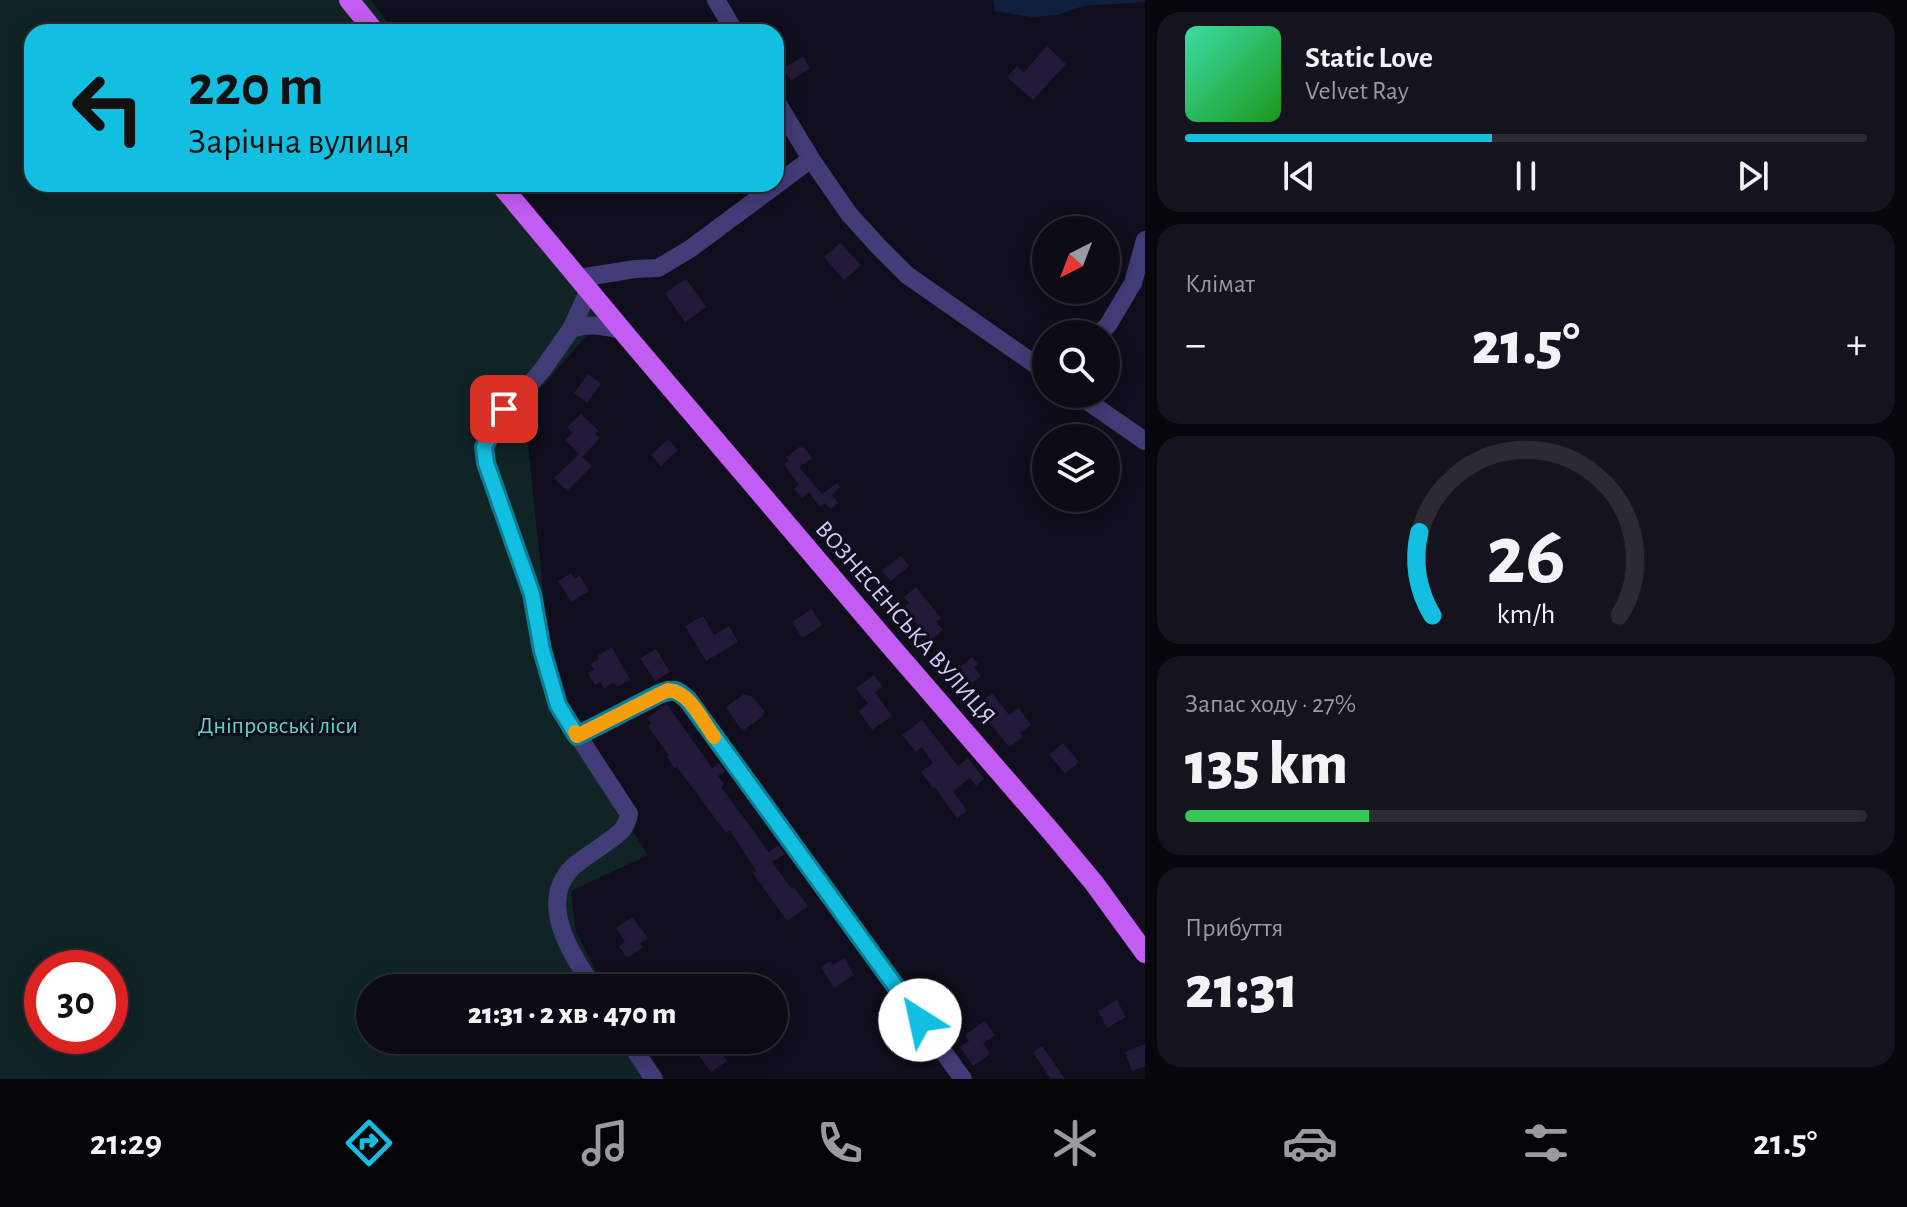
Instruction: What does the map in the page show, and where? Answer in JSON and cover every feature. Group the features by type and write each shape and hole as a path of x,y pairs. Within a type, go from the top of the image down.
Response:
{"main road":[{"path":"349,0 368,24"},
{"name":"ВОЗНЕСЕНСЬКА ВУЛИЦЯ","path":"507,192 1054,835 1145,953"}],"street":[{"path":"716,0 730,24"},
{"path":"784,114 849,214 907,275 1032,362"},
{"path":"784,179 811,159"},
{"path":"585,974 563,933 558,893 570,870 620,833 628,824 629,814 558,705 542,650 532,594 486,463 484,447 504,409 543,369 571,329 584,284 635,269 658,268 690,249 767,192"},
{"path":"1111,320 1133,283 1145,240"},
{"path":"571,329 596,325 622,330"},
{"path":"1097,408 1145,441"},
{"path":"577,736 668,690 678,691 688,700 963,1079"},
{"path":"637,1054 654,1079"}],"green space":[{"name":"Дніпровські ліси","path":"0,0 371,0 389,24 24,24 24,192 516,192 607,313 524,407 554,695 570,733 648,855 571,891 576,932 598,974 356,974 356,1054 638,1054 651,1079 0,1079"}],"water":[{"path":"993,0 1145,2 1083,6 1057,15 1031,17 995,11"}],"building":[{"path":"1047,46 1066,64 1033,100 1007,77 1017,66 1024,72"},
{"path":"803,56 810,68 791,81 784,68"},
{"path":"840,243 861,265 844,280 824,257"},
{"path":"686,279 706,307 685,322 665,293"},
{"path":"588,374 601,384 587,403 574,393"},
{"path":"581,414 599,431 595,434 600,438 582,457 565,440 573,433 567,427"},
{"path":"668,439 678,450 661,466 651,455"},
{"path":"802,445 812,458 799,467 822,494 837,483 840,487 832,495 838,503 831,509 825,503 820,507 809,492 802,498 794,489 799,485 784,464 789,461 786,457"},
{"path":"579,454 592,466 567,491 554,478"},
{"path":"901,556 909,566 891,581 882,571"},
{"path":"571,573 574,579 580,576 589,591 571,602 558,581"},
{"path":"916,587 941,618 936,622 943,630 931,640 902,610 909,603 904,597"},
{"path":"812,609 822,625 802,638 792,622"},
{"path":"703,616 714,635 729,626 738,642 706,661 685,626"},
{"path":"612,647 630,680 617,687 614,682 604,689 600,682 595,685 588,673 594,670 591,664 599,659 597,656"},
{"path":"656,649 670,672 655,681 640,658"},
{"path":"972,657 978,664 974,667 981,676 965,689 955,676 963,671 960,667"},
{"path":"874,675 883,687 875,692 892,716 872,730 859,711 868,704 856,688"},
{"path":"992,693 1009,715 1019,708 1031,725 1020,733 1023,737 1009,747 976,706"},
{"path":"744,694 753,697 764,711 762,717 742,731 726,707"},
{"path":"667,704 712,768 719,763 725,771 718,776 724,784 721,787 769,852 778,845 785,854 772,862 808,906 787,921 753,873 756,871 730,830 726,833 677,767 674,768 648,726 651,723 647,718"},
{"path":"922,720 958,766 968,758 984,779 976,786 970,778 953,791 967,811 957,818 921,772 933,763 922,747 916,752 902,735"},
{"path":"1063,743 1079,762 1065,774 1049,754"},
{"path":"632,917 648,938 640,943 643,947 627,958 619,946 625,942 616,928"},
{"path":"844,958 854,975 834,988 821,967 830,961 833,965"},
{"path":"1117,1000 1126,1017 1107,1028 1098,1011"},
{"path":"985,1021 995,1035 983,1043 990,1054 973,1066 960,1047 969,1041 965,1035"},
{"path":"1145,1044 1145,1066 1132,1071 1125,1052"},
{"path":"1042,1046 1065,1079 1051,1079 1033,1052"},
{"path":"698,1054 722,1054 727,1061 711,1072"}],"slow traffic":[{"path":"575,732 577,736 668,690 678,691 688,700 714,737"}],"route":[{"path":"504,409 484,447 486,463 532,594 542,650 558,705 577,736 659,694 668,690 678,691 688,700 920,1020"}]}
